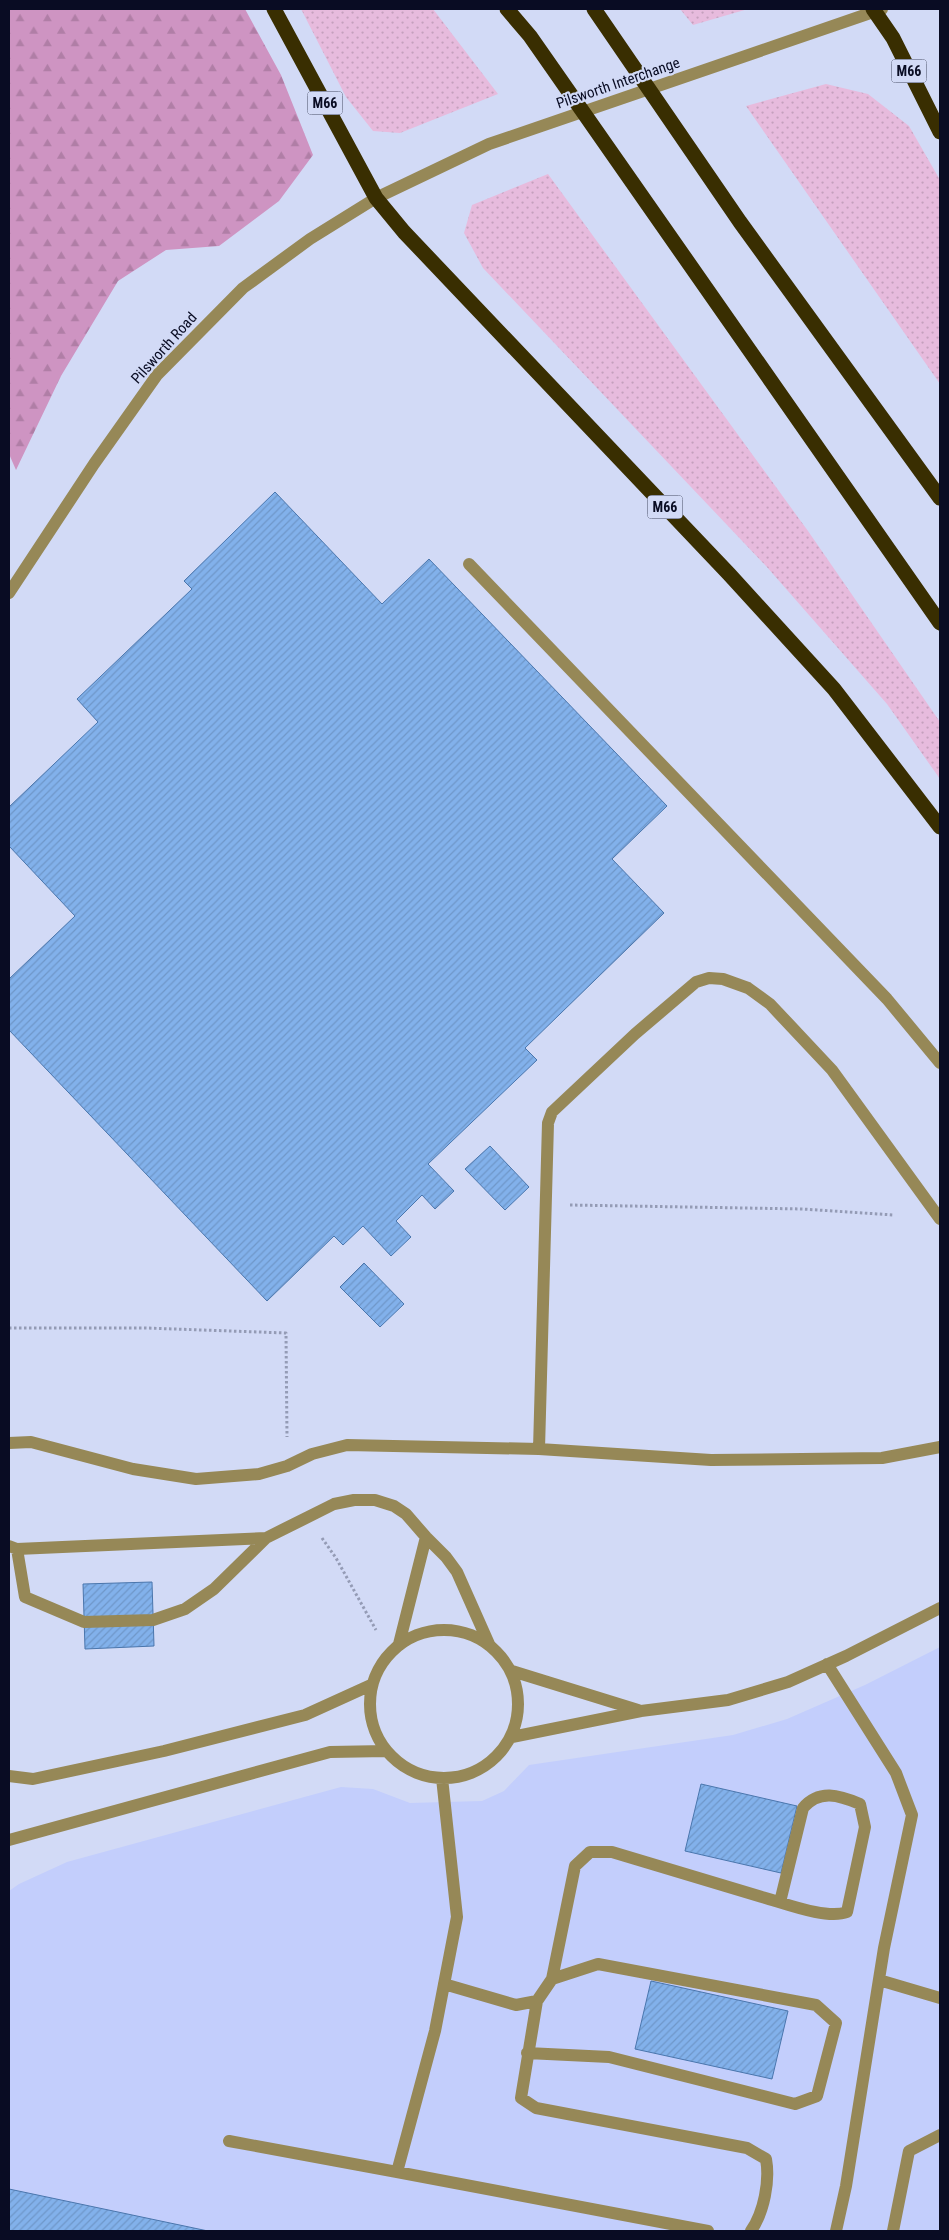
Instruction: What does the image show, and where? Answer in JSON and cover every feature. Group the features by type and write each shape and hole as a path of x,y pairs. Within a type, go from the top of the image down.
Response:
{"highway":[{"name":"M66","path":"274,9 376,198 404,232 729,574 834,689 940,827"},
{"path":"507,9 530,36 940,623"},
{"path":"594,9 740,222 940,498"},
{"name":"M66","path":"877,10 940,132"}],"street":[{"name":"Pilsworth Interchange","path":"376,198 489,144 877,10"},
{"name":"Pilsworth Road","path":"9,593 94,464 157,375 243,288 310,240 376,198"},
{"path":"469,564 887,999 940,1063"},
{"path":"539,1449 548,1122 552,1112 696,982 710,978 723,979 748,988 770,1004 832,1070 940,1219"},
{"path":"9,1443 31,1442 133,1469 196,1479 259,1474 287,1466 312,1454 347,1445 539,1449 702,1459 882,1458 940,1447"},
{"path":"266,1538 13,1548 24,1597 84,1622 153,1620 185,1609 214,1589 266,1538 334,1504 354,1500 375,1500 394,1506 406,1514 446,1557 457,1572 489,1644"},
{"path":"399,1644 426,1537"},
{"path":"512,1736 641,1711 728,1700 788,1682 940,1608"},
{"path":"444,1629 468,1633 489,1644 502,1656 512,1671 518,1692 518,1715 512,1736 499,1754 483,1768 463,1776 442,1778 420,1775 401,1765 386,1751 374,1731 369,1708 371,1685 382,1662 390,1654 399,1644 420,1632 444,1629"},
{"path":"827,1664 896,1773 912,1815 879,1980 846,2186 836,2231"},
{"path":"512,1671 641,1711"},
{"path":"9,1776 33,1779 202,1742 305,1715 371,1685"},
{"path":"9,1840 330,1752 386,1751"},
{"path":"397,2172 435,2031 457,1918 442,1778"},
{"path":"751,2231 757,2222 769,2174 766,2159 747,2148 536,2108 521,2098 537,2001 552,1979 575,1866 590,1852 612,1852 780,1902 838,1916 847,1912 865,1827 860,1804 842,1797 822,1794 810,1800 803,1808 780,1902"},
{"path":"527,2053 609,2057 795,2104 818,2096 836,2023 816,2005 598,1964 552,1979"},
{"path":"879,1980 940,1998"},
{"path":"444,1984 516,2005 537,2001"},
{"path":"893,2231 909,2151 940,2135"},
{"path":"229,2141 708,2231"}],"path":[{"path":"545,1205 803,1209 893,1215"},
{"path":"9,1328 146,1328 286,1333 287,1466"},
{"path":"308,1518 336,1558 390,1654"}],"shaded area":[{"path":"301,9 433,9 498,94 400,133 373,131 346,97"},
{"path":"680,9 748,9 693,25"},
{"path":"826,84 868,94 909,126 940,180 940,384 746,106"},
{"path":"548,174 808,531 940,722 940,779 887,704 766,566 483,268 464,233 472,205"},
{"path":"940,1647 940,2231 9,2231 9,1891 19,1884 67,1862 341,1787 373,1789 410,1803 482,1801 504,1791 529,1765 733,1735 787,1719 865,1685"}],"green space":[{"path":"9,9 245,9 281,75 313,155 279,201 219,246 166,250 118,281 61,376 16,470 9,454"}],"building":[{"path":"275,492 382,604 429,559 667,806 612,859 664,913 525,1048 537,1060 428,1164 454,1191 435,1209 422,1195 396,1221 411,1237 391,1256 363,1226 343,1245 334,1236 267,1301 9,1030 9,979 75,916 9,846 9,807 98,722 77,699 192,589 184,581"},
{"path":"490,1146 529,1187 505,1210 465,1169"},
{"path":"364,1263 404,1304 380,1327 340,1287"},
{"path":"152,1582 154,1646 85,1649 83,1584"},
{"path":"701,1784 797,1806 781,1873 685,1851"},
{"path":"651,1981 788,2011 772,2079 635,2049"},
{"path":"9,2189 208,2231 9,2231"}]}
